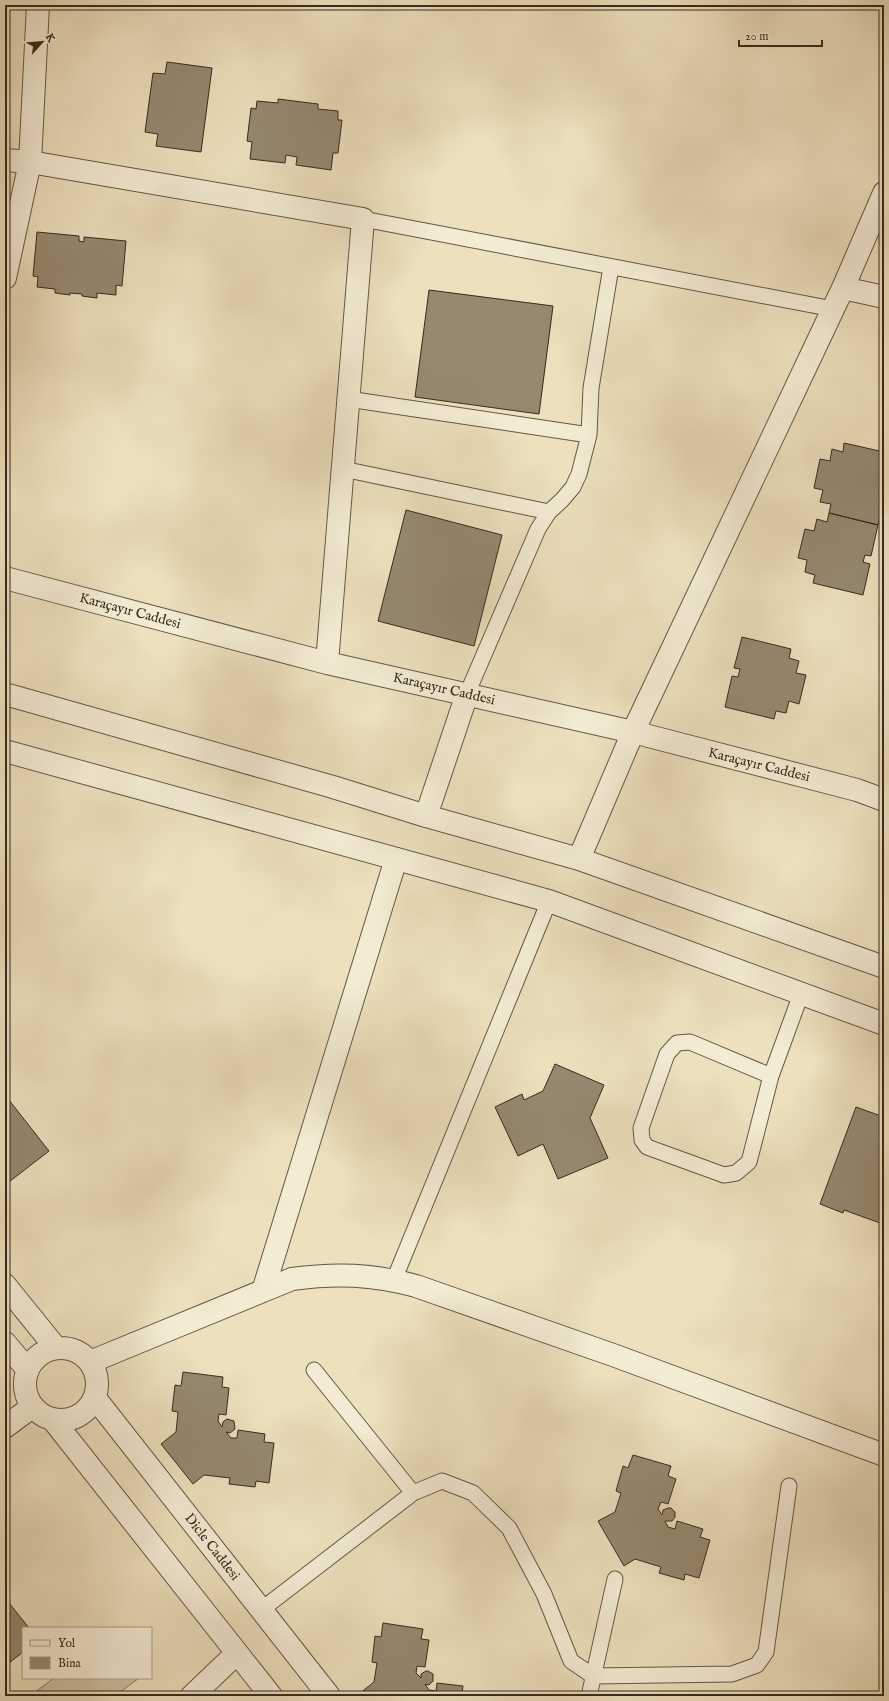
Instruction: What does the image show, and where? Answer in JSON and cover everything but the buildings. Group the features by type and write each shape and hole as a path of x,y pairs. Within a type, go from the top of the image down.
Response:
{"street":[{"path":"5,278 30,162 38,5"},
{"path":"5,160 30,162 363,220 327,663"},
{"path":"579,859 632,732 843,288 884,193"},
{"path":"843,288 884,297"},
{"name":"Karaçayır Caddesi","path":"5,578 327,663 632,732 857,790 884,800"},
{"path":"5,694 333,787 426,816 579,859 884,967"},
{"path":"426,816 467,694"},
{"path":"5,751 549,901 884,1024"},
{"path":"263,1291 396,859"},
{"path":"90,1362 292,1279 320,1275 349,1274 394,1280 613,1355 884,1455"},
{"path":"5,1285 56,1348"},
{"path":"5,1342 28,1370"},
{"path":"56,1348 69,1348 80,1353 90,1362 96,1373 98,1386 95,1398 88,1409 78,1416 67,1420 54,1420 42,1415 32,1407 27,1395 25,1383 28,1370 34,1359 44,1352 56,1348"},
{"name":"Dicle Caddesi","path":"95,1398 329,1696"},
{"path":"5,1427 32,1407"},
{"path":"54,1420 271,1696"},
{"path":"192,1696 237,1653"}],"lane":[{"path":"363,220 833,309"},
{"path":"467,694 538,529 549,512 573,487 579,474 589,435 591,388 611,267"},
{"path":"348,399 589,435"},
{"path":"342,468 549,512"},
{"path":"394,1280 549,901"},
{"path":"771,1076 690,1042 677,1043 667,1054 641,1128 642,1140 647,1147 724,1175 736,1173 749,1162 771,1076 801,994"},
{"path":"314,1370 413,1493"},
{"path":"261,1610 413,1493 442,1482 473,1493 509,1528 544,1594 571,1661 594,1676 732,1674 757,1666 766,1652 789,1486"},
{"path":"589,1696 616,1579"}],"shaded area":[{"path":"53,1679 138,1679 115,1696 30,1696"}]}
